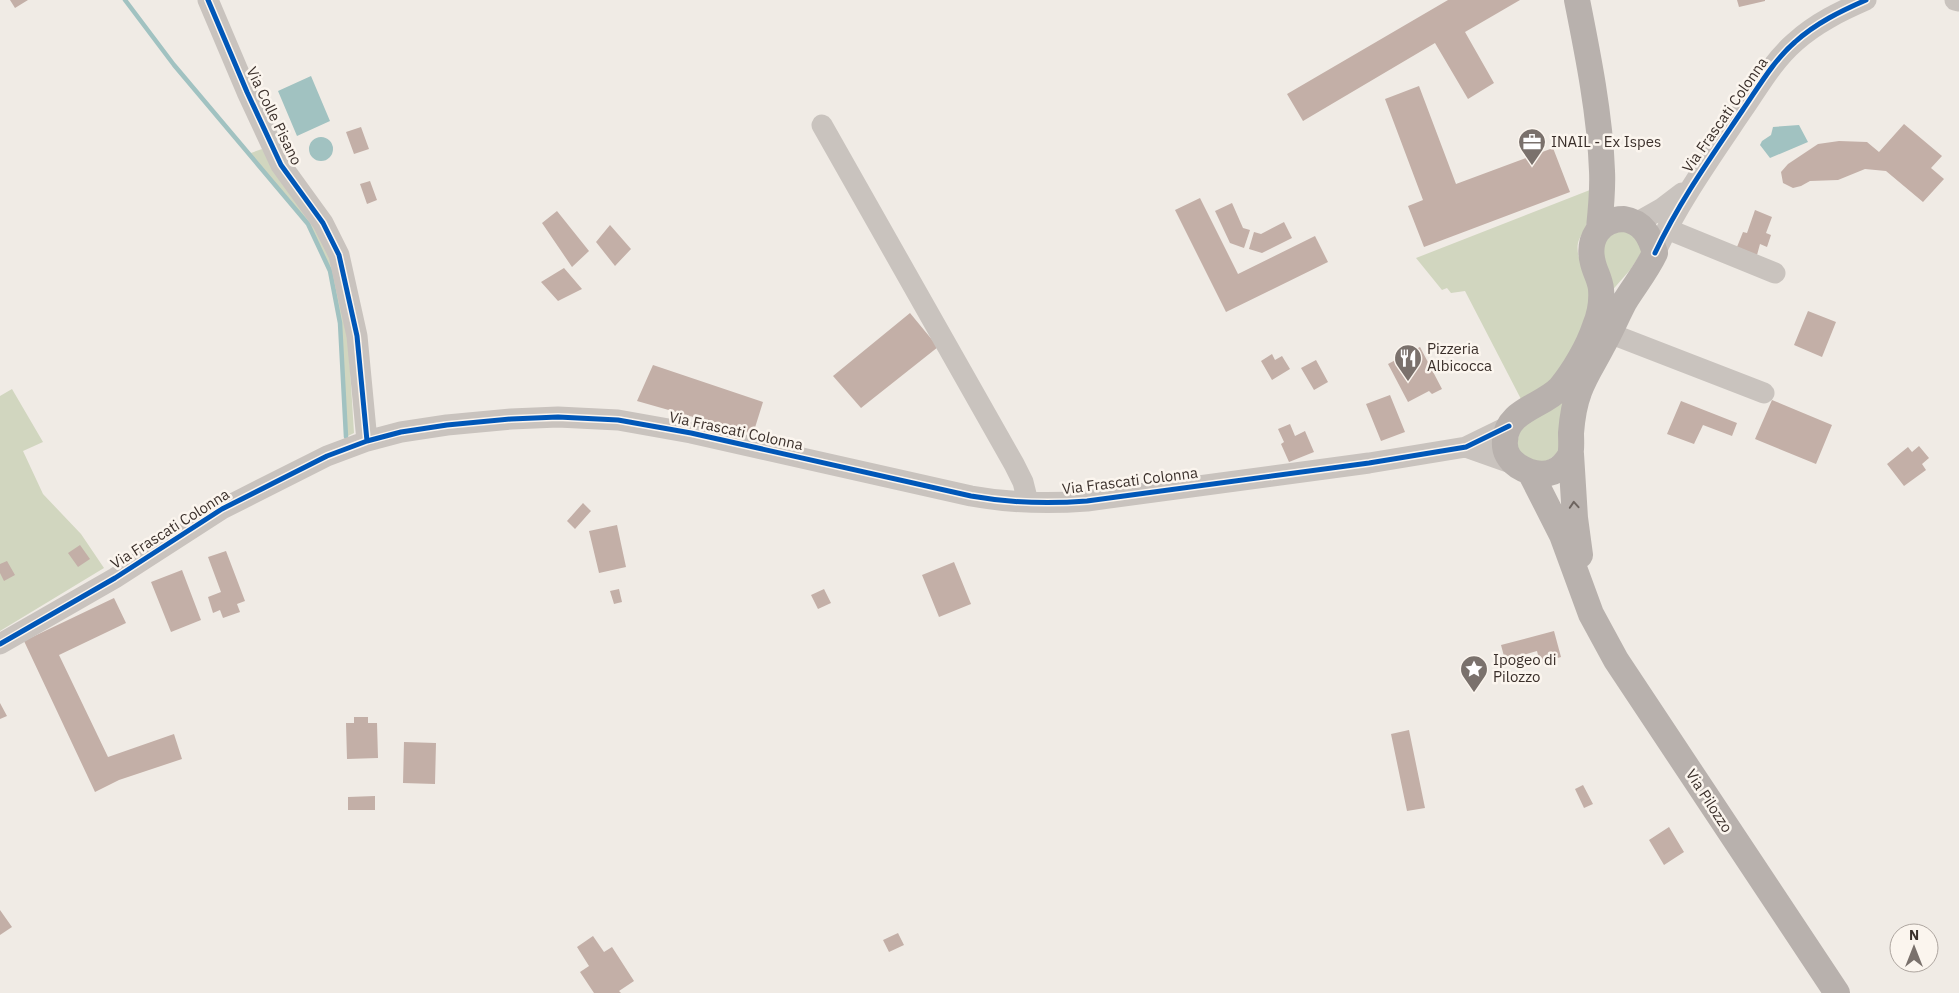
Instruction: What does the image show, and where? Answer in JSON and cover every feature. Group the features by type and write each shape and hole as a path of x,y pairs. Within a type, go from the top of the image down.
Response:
{"main road":[{"path":"1578,0 1602,160 1599,228"},
{"path":"1602,160 1634,221 1648,234 1655,253"},
{"name":"Via Frascati Colonna","path":"1509,426 1518,415 1545,401 1561,386 1593,332 1598,319 1601,300 1600,283 1593,263 1592,252 1593,242 1599,228 1613,220 1634,221"},
{"name":"Via Frascati Colonna","path":"1522,468 1544,474 1556,471 1571,454 1572,422 1577,396 1619,312 1644,274 1655,253"},
{"path":"1509,426 1505,446 1508,457 1522,468"},
{"name":"Via Pilozzo","path":"1571,454 1575,518 1587,605"},
{"name":"Via Pilozzo","path":"1522,468 1562,535 1587,605 1625,674 1837,993"}],"street":[{"name":"Via Colle Pisano","path":"208,0 247,92 281,165 323,222 339,255 357,336 367,441"},
{"name":"Via Frascati Colonna","path":"1655,253 1691,187 1776,62 1794,42 1815,26 1840,11 1866,0"},
{"path":"1955,0 1959,1"},
{"path":"822,124 1014,464 1023,482 1028,502"},
{"name":"Via Frascati Colonna","path":"1634,221 1662,209 1691,187"},
{"path":"1667,229 1775,273"},
{"path":"1609,332 1764,393"},
{"name":"Via Frascati Colonna","path":"0,644 115,578 222,509 327,456 367,441 401,432 447,425 558,417 618,420 691,433 971,496 1028,502 1087,501 1369,463 1466,447 1509,426"},
{"name":"Via Frascati Colonna","path":"1466,447 1522,468"}],"green space":[{"path":"262,149 306,207 331,254 347,321 354,433 346,437 340,327 336,299 329,272 320,247 308,224 248,154"},
{"path":"1595,188 1585,231 1580,237 1578,244 1579,259 1594,287 1587,314 1569,358 1546,391 1522,401 1465,291 1451,293 1447,288 1442,290 1416,258"},
{"path":"1628,225 1644,249 1630,270 1609,294 1601,254 1605,233"},
{"path":"12,389 43,442 23,451 43,494 81,534 104,568 0,631 0,396"},
{"path":"1565,396 1562,450 1540,466 1515,455 1521,424"}],"water":[{"path":"311,76 330,121 297,136 278,91"},
{"path":"1799,125 1808,142 1770,158 1760,145 1762,141 1771,135 1773,127"},
{"path":"321,137 330,140 333,149 330,158 321,161 312,158 309,149 312,140"}],"building":[{"path":"10,0 28,0 15,8"},
{"path":"1448,0 1520,0 1465,32 1494,83 1468,99 1435,43 1303,121 1287,94"},
{"path":"1737,0 1765,0 1765,1 1739,7"},
{"name":"INAIL - Ex Ispes","path":"1419,86 1456,184 1553,148 1570,192 1424,247 1408,206 1423,200 1385,99"},
{"path":"1904,124 1942,156 1931,168 1944,179 1923,202 1886,171 1865,169 1838,180 1810,181 1793,188 1783,183 1781,172 1788,164 1818,144 1839,141 1867,142 1879,152"},
{"path":"361,127 369,149 354,154 346,132"},
{"path":"370,181 377,200 367,204 360,184"},
{"path":"1200,198 1238,274 1315,236 1328,262 1226,312 1175,210"},
{"path":"1232,203 1243,228 1250,230 1244,248 1230,243 1215,211"},
{"path":"1755,210 1772,217 1766,233 1771,235 1767,247 1760,244 1757,255 1737,247 1743,232 1747,233"},
{"path":"557,211 589,251 572,267 542,223"},
{"path":"1284,222 1292,238 1262,253 1249,249 1254,232 1261,234"},
{"path":"610,225 631,249 615,266 596,242"},
{"path":"564,268 582,289 558,301 541,282"},
{"path":"1808,311 1836,322 1822,357 1794,345"},
{"path":"910,313 938,347 861,408 833,376"},
{"path":"1420,347 1442,389 1432,394 1429,391 1408,402 1388,364"},
{"path":"1272,354 1275,360 1282,356 1290,369 1272,380 1261,361"},
{"path":"1316,360 1328,382 1314,390 1301,368"},
{"path":"653,365 763,402 753,434 637,401"},
{"path":"1390,395 1405,432 1381,441 1366,404"},
{"path":"1772,400 1832,425 1816,464 1755,439"},
{"path":"1681,401 1737,423 1732,436 1703,425 1694,444 1667,434"},
{"path":"1290,424 1295,436 1305,431 1314,452 1289,462 1281,444 1284,442 1278,429"},
{"path":"1919,446 1929,458 1922,464 1926,470 1904,486 1887,464 1908,447 1912,452"},
{"path":"583,503 591,511 575,529 567,521"},
{"path":"617,525 626,567 599,573 589,531"},
{"path":"80,545 90,559 78,567 68,553"},
{"path":"226,551 245,601 237,604 240,612 223,618 220,610 213,613 208,597 221,592 208,557"},
{"path":"7,561 15,575 4,581 0,573 0,564"},
{"path":"954,562 971,604 939,617 922,575"},
{"path":"182,570 201,620 171,632 151,582"},
{"path":"619,589 622,602 614,604 610,591"},
{"path":"824,589 831,603 818,609 811,595"},
{"path":"114,598 126,623 59,655 108,757 174,734 182,759 119,780 95,792 24,641"},
{"path":"1554,631 1561,657 1540,663 1537,651 1505,660 1501,645"},
{"path":"0,703 7,716 0,719"},
{"path":"354,717 368,717 368,723 377,723 378,758 347,759 346,723 354,723"},
{"path":"1409,730 1425,808 1407,811 1391,734"},
{"path":"404,742 436,743 435,784 403,783"},
{"path":"1583,785 1593,804 1584,808 1575,789"},
{"path":"375,796 375,810 348,810 348,797"},
{"path":"1669,827 1684,852 1664,865 1649,840"},
{"path":"0,910 12,927 0,935"},
{"path":"898,933 904,945 889,952 883,940"},
{"path":"593,936 604,952 612,947 634,981 619,991 621,993 594,993 580,972 589,966 577,947"}],"waterway":[{"path":"125,0 174,65 308,224 330,271 340,323 346,437"}],"cycle path":[{"path":"208,0 247,92 281,165 323,223 339,255 357,336 367,441"},
{"path":"1655,253 1674,216 1696,180 1760,84 1787,49 1820,23 1866,0"},
{"path":"0,644 115,578 222,509 327,456 367,441 401,432 447,425 558,417 618,420 691,433 971,496 1043,503 1087,501 1369,463 1466,447 1509,426"}],"place":[{"name":"INAIL - Ex Ispes","path":"1532,166"},
{"name":"Pizzeria Albicocca","path":"1408,382"},
{"name":"Ipogeo di Pilozzo","path":"1474,693"}]}
